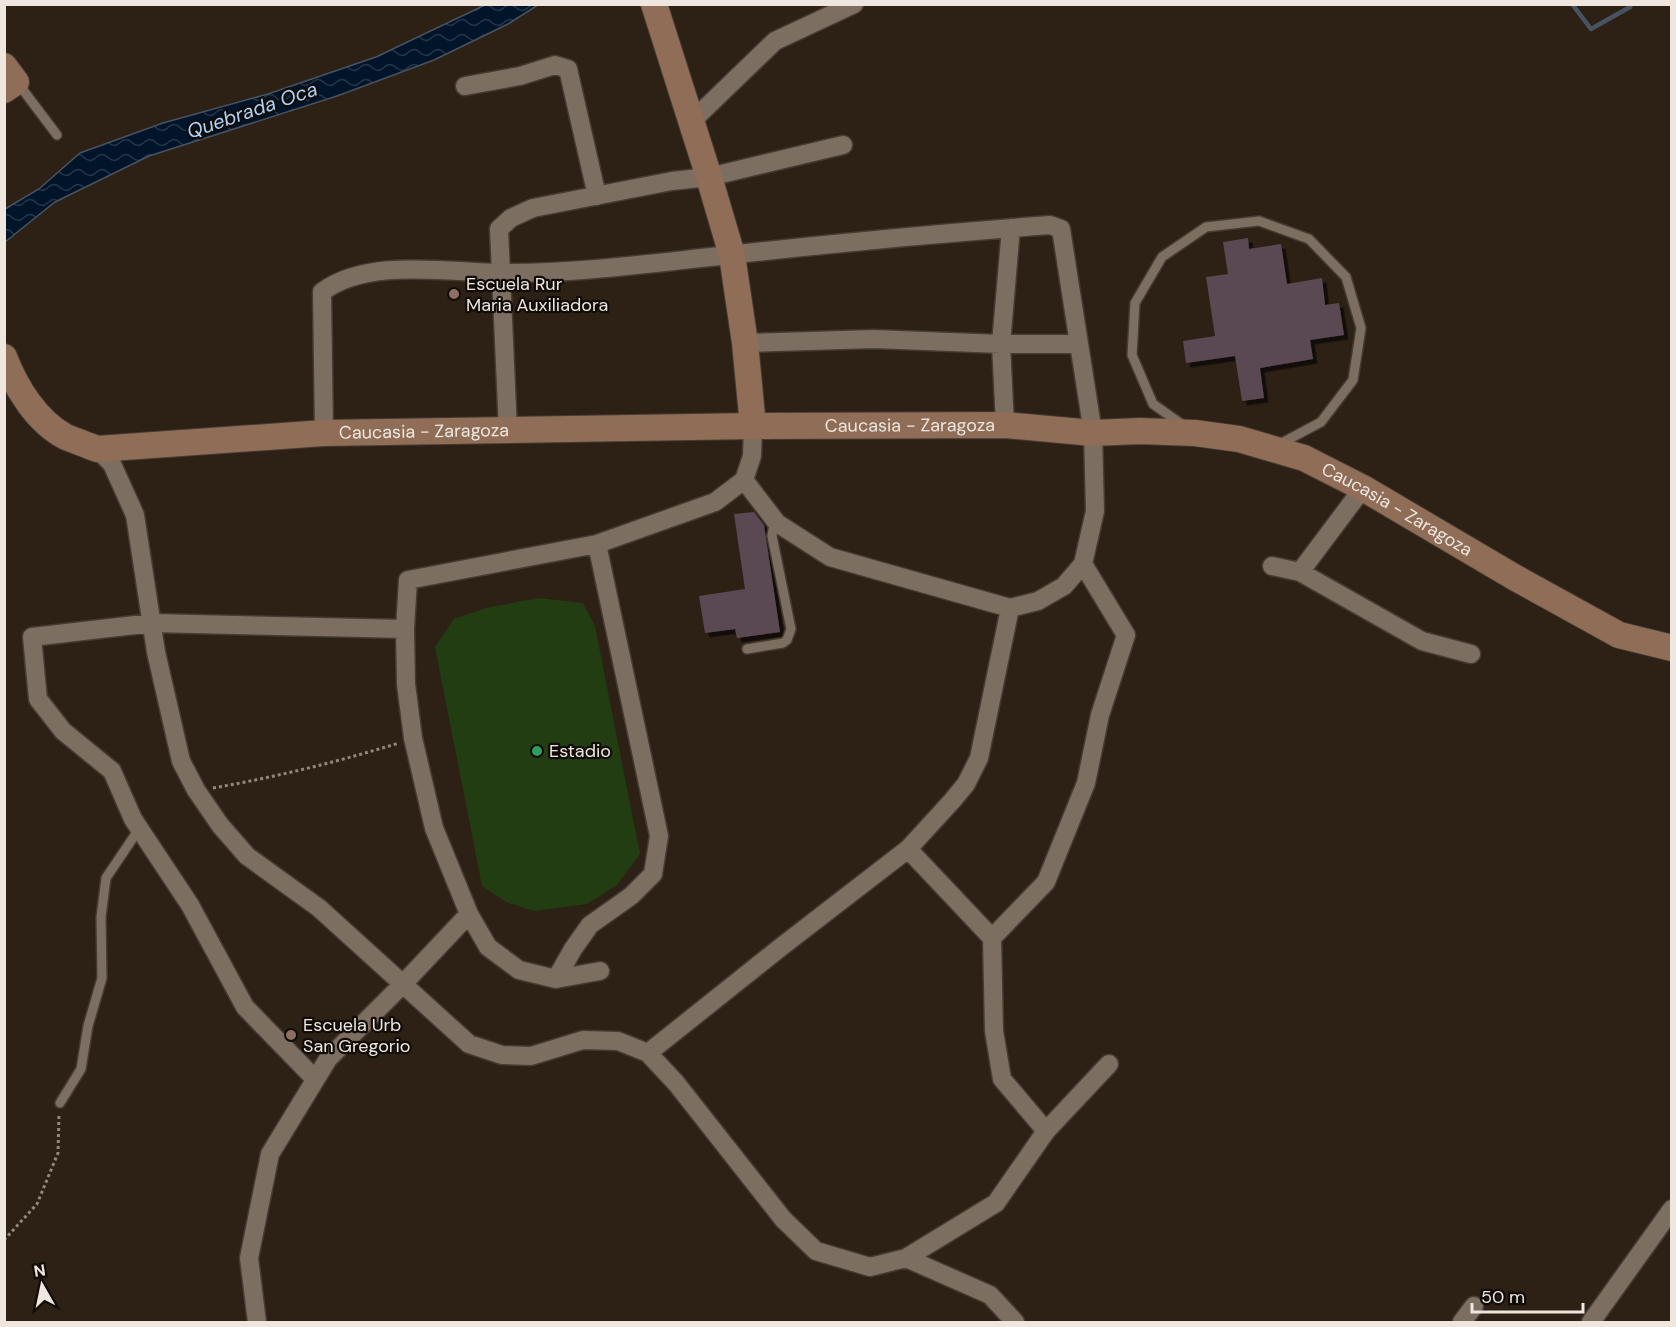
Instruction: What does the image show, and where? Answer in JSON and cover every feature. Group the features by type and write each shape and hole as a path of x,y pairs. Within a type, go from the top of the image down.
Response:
{"main road":[{"path":"654,4 732,255 745,343 753,426"},
{"path":"4,357 9,370 34,412 64,436 97,449"},
{"name":"Caucasia - Zaragoza","path":"97,449 324,433 753,426 1005,425 1093,433 1140,431 1194,433 1239,439 1304,458 1363,488 1514,578 1619,635 1671,648"}],"street":[{"path":"691,122 775,41 854,5"},
{"path":"465,86 520,76 555,65 568,69 597,196"},
{"path":"508,431 499,229 511,218 533,208 672,181 709,177 843,145"},
{"path":"324,433 322,292 346,278 403,269 500,273 610,268 1011,228 1050,225 1061,229 1093,433 1095,511 1083,564 1064,586 1038,601 1010,608 830,557 777,523 744,480"},
{"path":"1005,425 1001,344 1011,228"},
{"path":"745,343 874,339 1001,344 1078,344"},
{"path":"600,971 556,979 519,970 488,947 469,914 435,828 413,738 406,684 405,629 408,580 597,544 715,502 744,480 752,456 753,426"},
{"path":"97,449 112,464 135,515 156,652 180,761 196,790 220,825 247,856 319,908 469,1044 502,1055 531,1056 583,1041 618,1041 648,1053 676,1083 783,1219 816,1251 870,1266 906,1258 996,1203 1046,1131 1109,1064"},
{"path":"1300,572 1363,488"},
{"path":"556,979 590,925 631,896 652,874 659,836 597,544"},
{"path":"992,938 1046,882 1086,783 1100,715 1126,635 1083,564"},
{"path":"1272,566 1300,572 1422,641 1471,654"},
{"path":"648,1053 908,849 959,793 979,758 1010,608"},
{"path":"315,1079 246,1007 190,905 139,829 112,771 63,731 38,699 32,637 152,623 405,629"},
{"path":"908,849 992,938 994,1031 1002,1079 1046,1131"},
{"path":"257,1323 249,1258 270,1154 328,1059 469,914"},
{"path":"1590,1323 1671,1209"},
{"path":"906,1258 990,1295 1015,1323"},
{"path":"1462,1323 1474,1305"}],"lane":[{"path":"8,79 57,135"},
{"path":"1194,433 1153,404 1132,356 1135,303 1162,257 1206,228 1259,221 1309,239 1346,277 1362,328 1353,380 1321,423 1274,448"},
{"path":"747,649 783,643 787,640 791,629 772,536 777,523"},
{"path":"60,1103 81,1069 88,1026 102,978 101,917 106,878 139,829"}],"path":[{"path":"196,790 270,778 342,761 413,738"},
{"path":"4,1239 37,1204 58,1153 60,1103"}],"green space":[{"name":"Estadio","path":"538,598 583,603 595,626 640,854 617,885 587,904 534,911 506,902 482,886 435,647 454,619 486,608"}],"water":[{"name":"Quebrada Oca","path":"485,5 538,5 508,24 434,60 337,96 149,156 55,202 5,242 5,209 39,189 80,153 163,123 268,94 376,57"}],"building":[{"path":"1248,238 1249,249 1281,244 1287,284 1322,278 1325,305 1339,303 1344,335 1310,340 1313,359 1260,368 1264,398 1242,401 1235,356 1186,363 1183,341 1215,336 1206,277 1228,274 1223,242"},
{"path":"754,512 764,525 780,632 737,638 735,629 705,633 699,596 745,589 734,514"}],"waterway":[{"path":"1572,4 1591,29 1630,7 1631,4"}],"place":[{"name":"Escuela Rur Maria Auxiliadora","path":"454,294"},
{"name":"Estadio","path":"537,751"},
{"name":"Escuela Urb San Gregorio","path":"291,1035"}]}
